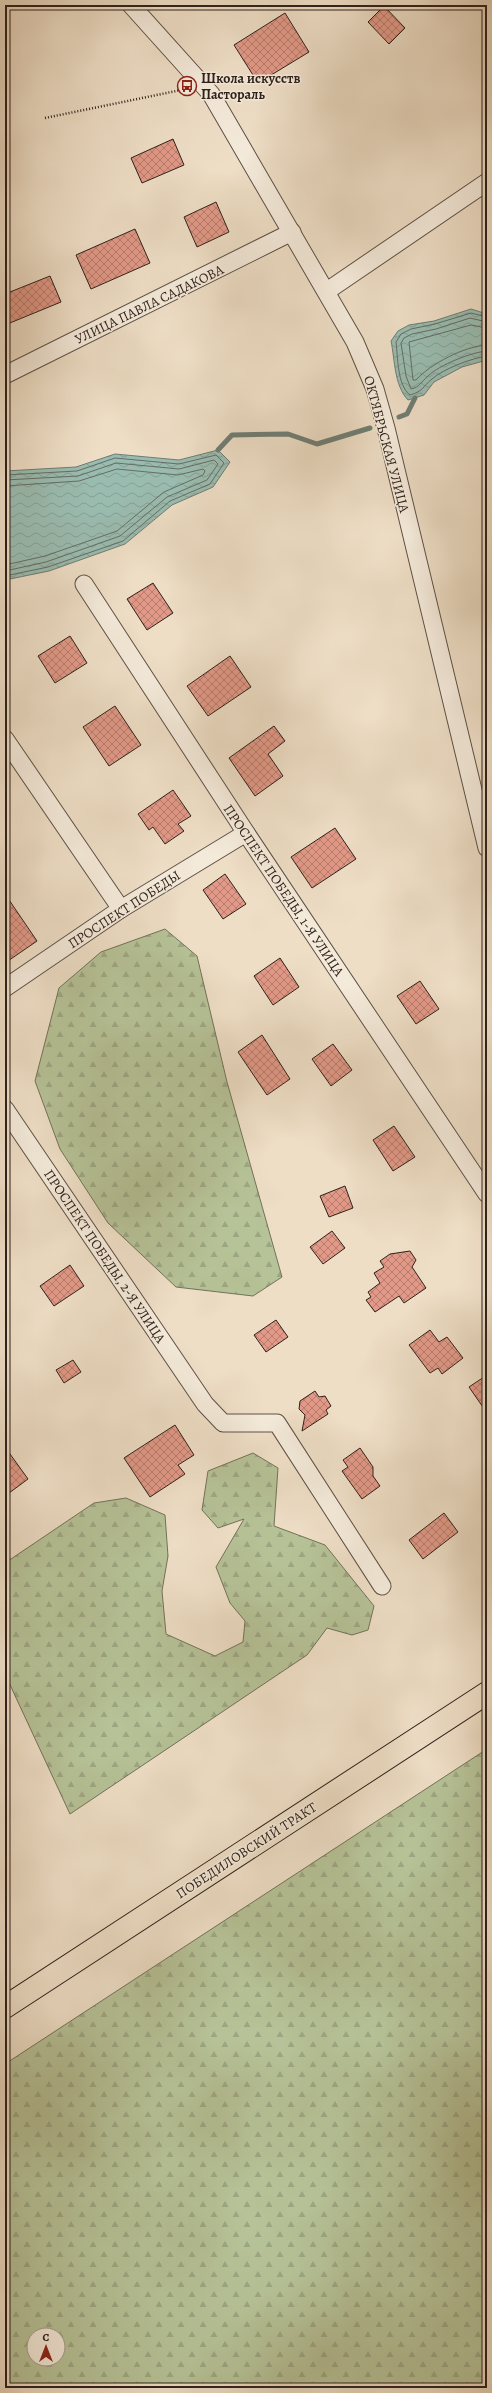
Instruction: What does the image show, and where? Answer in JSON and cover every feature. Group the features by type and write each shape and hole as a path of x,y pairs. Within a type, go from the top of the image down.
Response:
{"main road":[{"name":"ПОБЕДИЛОВСКИЙ ТРАКТ","path":"5,2006 487,1693"}],"street":[{"name":"ОКТЯБРЬСКАЯ УЛИЦА","path":"131,5 211,94 327,291 355,342 375,390 487,848"},
{"path":"327,291 487,182"},
{"name":"УЛИЦА ПАВЛА САДАКОВА","path":"5,375 292,232"},
{"name":"ПРОСПЕКТ ПОБЕДЫ, 1-Я УЛИЦА","path":"84,584 246,833 482,1178 487,1194"},
{"path":"5,739 122,909"},
{"name":"ПРОСПЕКТ ПОБЕДЫ","path":"5,988 122,909 246,833"},
{"name":"ПРОСПЕКТ ПОБЕДЫ, 2-Я УЛИЦА","path":"5,1109 205,1404 223,1423 277,1423 382,1586"}],"path":[{"path":"45,118 181,90"}],"green space":[{"path":"165,929 197,956 227,1082 282,1277 253,1296 176,1287 108,1223 60,1149 35,1081 59,988 101,952"},
{"path":"253,1453 278,1468 274,1526 325,1545 374,1606 368,1630 352,1635 327,1628 307,1655 70,1814 5,1674 5,1563 94,1503 126,1498 165,1515 168,1556 162,1591 166,1634 215,1656 243,1642 245,1621 230,1603 216,1567 244,1519 218,1528 202,1510 208,1471"},
{"path":"487,1749 487,2388 5,2388 5,2064"}],"water":[{"path":"471,309 487,314 487,360 462,367 434,382 424,395 408,400 400,387 391,341 398,331 409,325 434,321"},
{"path":"218,450 230,462 213,487 172,505 125,544 49,571 5,580 5,471 76,467 115,454 179,460"}],"building":[{"path":"384,6 405,28 389,44 368,22"},
{"path":"285,13 309,52 258,83 234,45"},
{"path":"173,139 184,165 142,183 131,158"},
{"path":"216,202 229,232 197,247 184,217"},
{"path":"135,229 150,263 91,289 76,255"},
{"path":"50,276 61,302 5,325 5,294"},
{"path":"153,583 173,613 147,630 127,599"},
{"path":"70,636 87,663 55,683 38,656"},
{"path":"230,656 251,687 208,716 187,686"},
{"path":"115,706 141,745 109,766 83,727"},
{"path":"274,726 285,741 268,754 283,776 255,796 229,758"},
{"path":"173,790 191,816 178,824 184,831 165,844 153,827 149,830 138,814"},
{"path":"335,828 356,859 312,888 291,857"},
{"path":"225,874 246,904 223,919 203,890"},
{"path":"5,894 37,941 5,963"},
{"path":"280,958 299,987 273,1005 254,976"},
{"path":"420,981 439,1009 416,1024 397,996"},
{"path":"262,1035 290,1079 267,1095 238,1052"},
{"path":"333,1044 352,1070 331,1086 312,1059"},
{"path":"394,1126 415,1157 393,1171 373,1140"},
{"path":"345,1186 353,1208 329,1217 320,1196"},
{"path":"332,1231 345,1248 323,1264 310,1247"},
{"path":"410,1251 416,1260 412,1267 426,1288 404,1303 399,1296 375,1312 366,1300 371,1297 368,1292 380,1283 374,1273 384,1267 380,1261 390,1254"},
{"path":"70,1265 84,1286 54,1306 40,1286"},
{"path":"276,1320 288,1337 266,1352 254,1335"},
{"path":"430,1330 439,1342 447,1337 463,1358 442,1374 438,1368 430,1373 409,1345"},
{"path":"73,1360 81,1372 64,1383 56,1370"},
{"path":"487,1375 487,1413 469,1387"},
{"path":"315,1391 319,1397 325,1396 331,1406 326,1410 328,1414 302,1431 305,1415 299,1409 300,1401"},
{"path":"175,1425 194,1455 178,1465 185,1474 150,1497 124,1458"},
{"path":"5,1447 28,1479 5,1496"},
{"path":"360,1448 373,1467 373,1476 380,1486 362,1499 342,1471 348,1467 343,1460"},
{"path":"444,1513 458,1532 423,1559 409,1540"}],"waterway":[{"path":"399,417 407,414 415,398"},
{"path":"218,450 232,435 288,434 317,444 370,428"}],"place":[{"name":"Школа искусств Пастораль","path":"187,86"}]}
